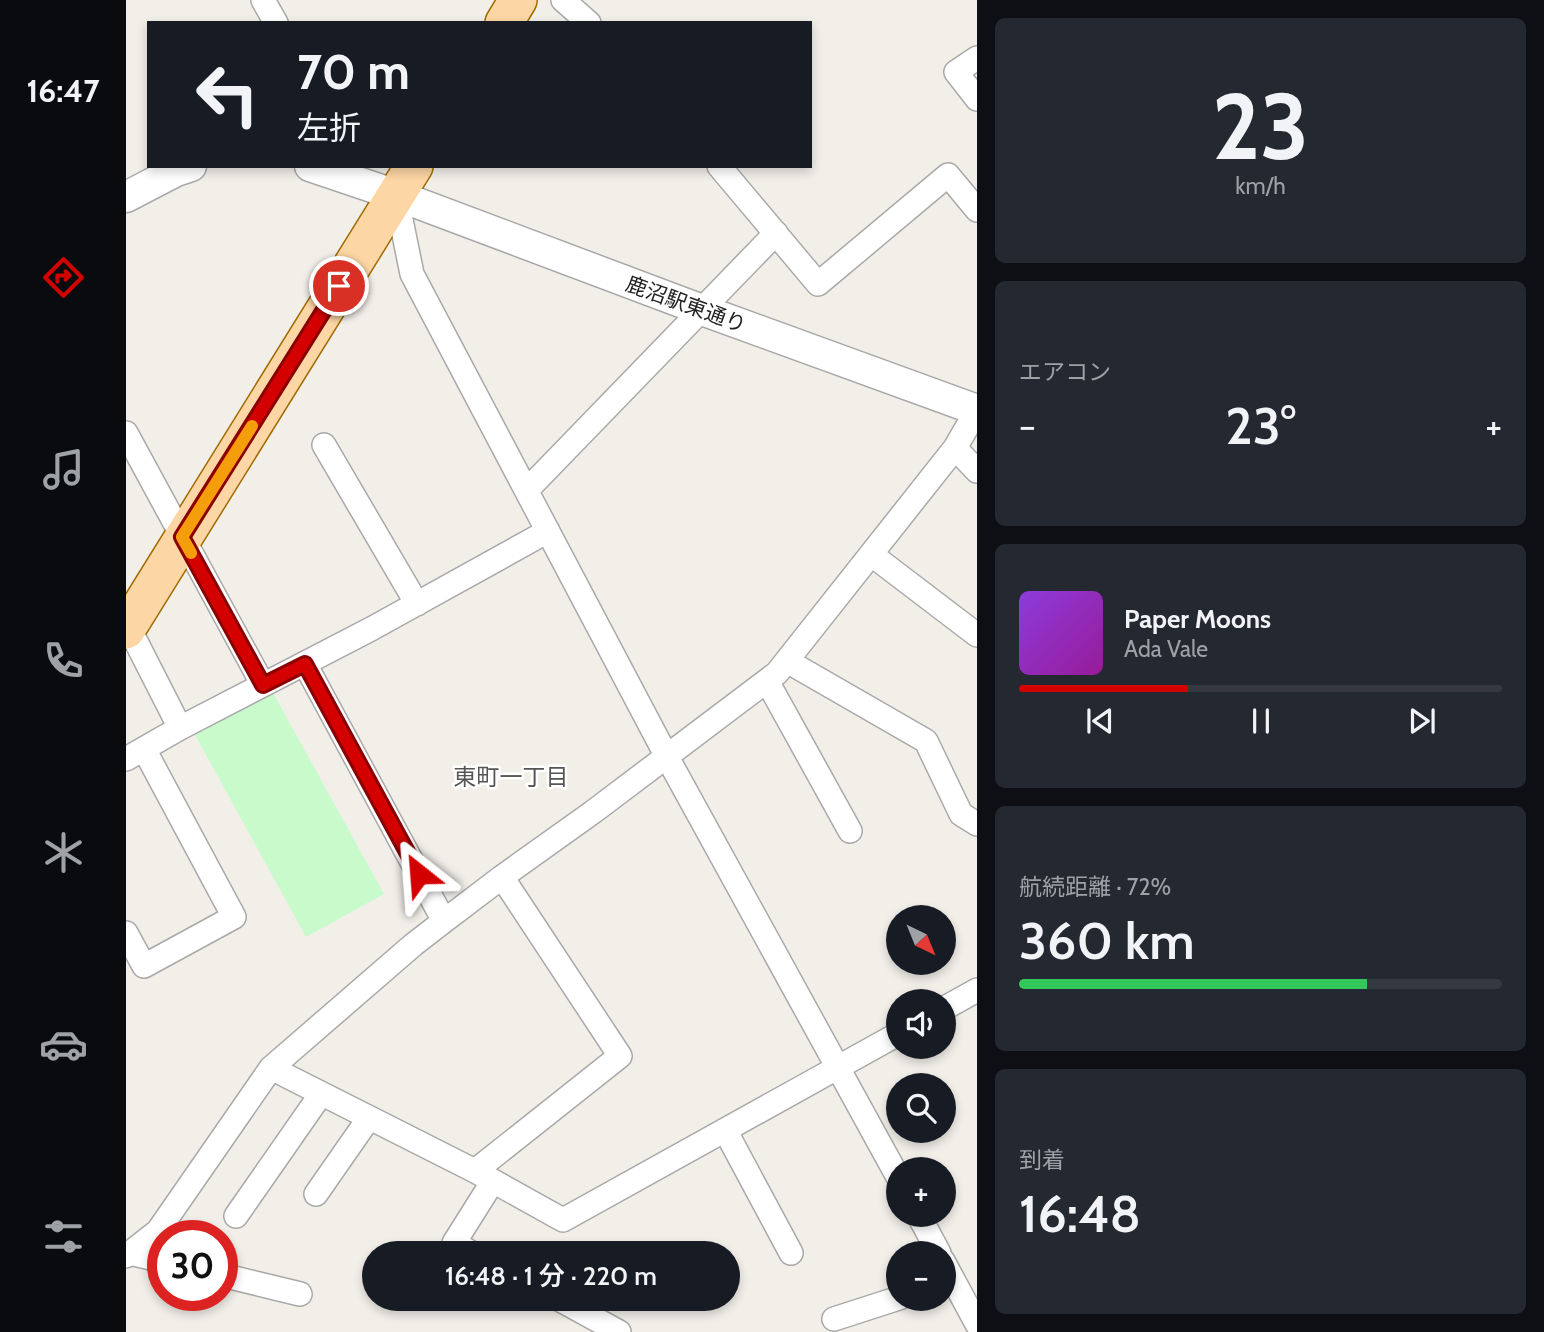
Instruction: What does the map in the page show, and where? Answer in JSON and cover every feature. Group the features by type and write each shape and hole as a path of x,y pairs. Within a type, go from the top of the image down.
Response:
{"main road":[{"path":"505,21 519,0"},
{"path":"127,628 405,181"}],"street":[{"path":"263,0 275,21"},
{"path":"563,0 587,21"},
{"path":"977,58 956,72 977,99"},
{"path":"126,197 185,168"},
{"name":"鹿沼駅東通り","path":"323,168 405,181 702,310 977,410"},
{"path":"721,168 818,284 948,175 977,210"},
{"path":"405,181 412,274 667,757 887,1157"},
{"path":"527,490 776,233"},
{"path":"128,1254 158,1231 271,1068 444,920 667,757 767,681 788,661 956,448 977,410"},
{"path":"126,433 263,685"},
{"path":"324,445 417,604"},
{"path":"956,448 977,471"},
{"path":"126,933 144,966 234,917 135,754 548,531"},
{"path":"872,555 977,635"},
{"path":"127,628 180,728"},
{"path":"788,661 926,741 961,814 977,824"},
{"path":"305,664 444,920"},
{"path":"767,681 850,831"},
{"path":"455,1241 484,1176 621,1056 502,877"},
{"path":"956,1002 977,990"},
{"path":"271,1068 484,1176 563,1220 886,1041"},
{"path":"236,1216 321,1094"},
{"path":"316,1194 369,1118"},
{"path":"725,1130 792,1253"},
{"path":"128,1254 147,1258"},
{"path":"238,1279 300,1294"},
{"path":"956,1293 977,1324"},
{"path":"834,1319 886,1302"},
{"path":"581,1311 619,1332"}],"green space":[{"path":"272,691 384,894 306,937 194,733"}],"slow traffic":[{"path":"191,553 182,537 252,426"}],"district":[{"name":"東町一丁目","path":"511,777"}],"route":[{"path":"339,286 182,537 263,685 305,664 419,874"}]}
